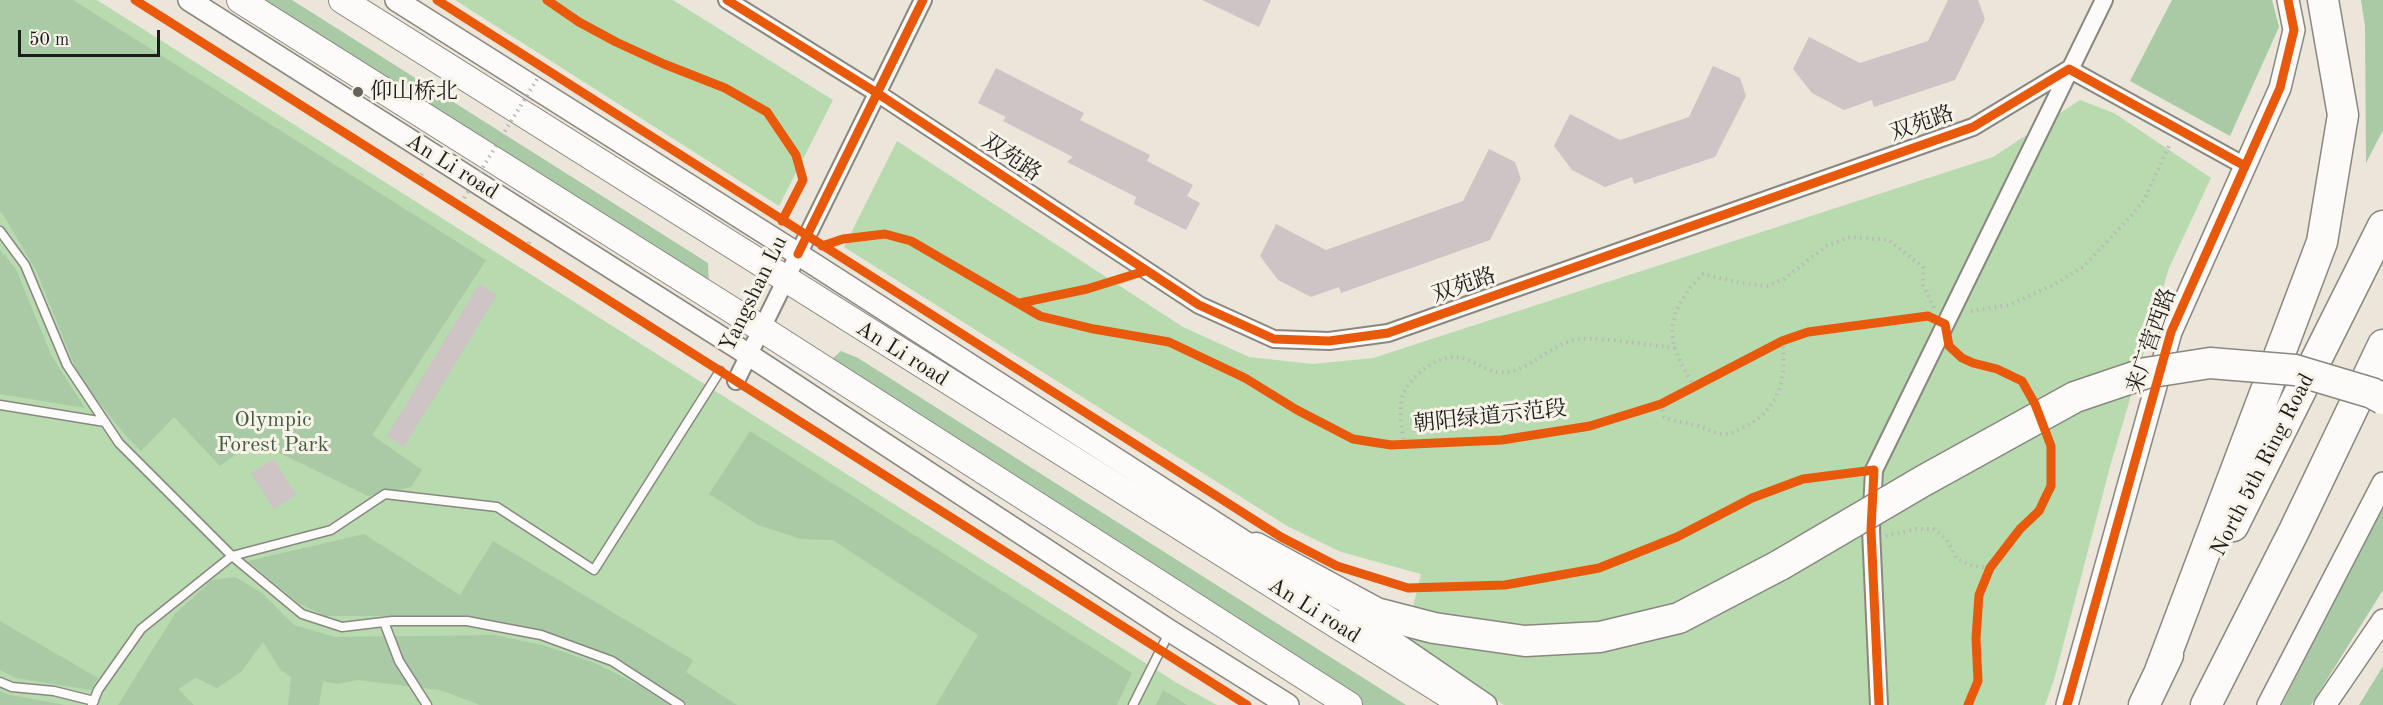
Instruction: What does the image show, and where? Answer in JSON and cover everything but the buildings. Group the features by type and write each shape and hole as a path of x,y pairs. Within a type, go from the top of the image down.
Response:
{"highway":[{"path":"2160,671 2322,242 2343,115 2323,0"},
{"name":"North 5th Ring Road","path":"2144,705 2383,226"},
{"path":"2206,705 2294,531 2383,345"},
{"path":"1256,548 1376,613 1434,628 1525,641 1600,637 1679,618 1780,565 1923,481 2075,398 2146,373 2210,363 2295,370 2372,393 2383,399"}],"main road":[{"name":"An Li road","path":"240,0 762,329 1350,705"},
{"name":"An Li road","path":"342,0 1464,705"}],"street":[{"name":"An Li road","path":"189,0 749,355 1170,631 1288,705"},
{"name":"An Li road","path":"396,0 798,254 1256,548 1486,705"},
{"name":"双苑路","path":"727,0 878,93 1199,305 1274,339 1329,341 1388,333 1973,127 2069,69"},
{"name":"Yangshan Lu","path":"736,381 923,0"},
{"path":"1879,705 1871,540 1874,470 2104,0"},
{"name":"来广营西路","path":"2067,705 2171,332 2280,88 2294,30 2288,0"},
{"path":"2069,69 2245,166"},
{"path":"2268,705 2383,483"},
{"path":"2325,705 2383,620"}],"lane":[{"path":"0,231 25,264 67,365 119,443 232,556 302,614 342,627 384,622 467,621 541,635 612,661 680,705"},
{"path":"0,682 12,687 54,691 93,703 98,690 141,629 232,556 331,530 385,494 497,507 594,570 720,371"},
{"path":"0,405 105,422"},
{"path":"384,622 399,661 427,705"},
{"path":"1134,705 1170,631"}],"path":[{"path":"467,211 461,202 541,72 553,74"},
{"path":"1944,324 1967,311 2009,305 2055,284 2082,267 2144,200 2163,156 2179,130"},
{"path":"408,173 421,176 428,186"},
{"path":"1704,382 1690,389 1672,338 1676,311 1692,285 1703,274 1741,283 1767,286 1784,279 1826,246 1850,237 1889,240 1923,267 1923,285 1932,306 1944,324"},
{"path":"517,242 529,244 537,255"},
{"path":"1928,316 1944,324"},
{"path":"1404,445 1401,419 1403,394 1418,374 1439,359 1458,357 1492,372 1512,371 1573,339 1675,348"},
{"path":"1651,407 1665,402 1664,417 1680,424 1694,424 1722,434 1736,432 1760,419 1777,396 1784,377 1786,340 1772,346"},
{"path":"1871,540 1916,529 1934,529 1947,540 1957,559 1972,566 1990,569"}],"green space":[{"name":"Olympic Forest Park","path":"0,0 97,0 1177,683 1217,705 0,705"},
{"path":"0,0 73,0 486,260 372,435 422,470 411,487 368,496 255,441 220,466 174,417 141,451 121,430 79,377 36,270 0,212"},
{"path":"235,0 292,0 708,263 709,284"},
{"path":"455,0 673,0 833,100 779,206"},
{"path":"2172,0 2272,0 2279,27 2230,136 2130,81"},
{"path":"2361,0 2383,0 2383,130 2366,163 2365,26"},
{"path":"2080,100 2114,113 2211,178 2169,268 2111,463 2054,680 2045,705 1504,705 1405,639 1421,574 1341,552 1287,526 844,247 897,141 1183,327 1249,357 1313,364 1373,358 1993,157"},
{"path":"0,250 16,269 51,355 85,408 0,394"},
{"path":"841,351 858,358 1406,705 1353,705 832,359"},
{"path":"750,431 1132,673 1117,705 936,705 978,635 833,540 801,539 758,525 709,494"},
{"path":"2383,503 2383,590 2311,705 2282,705"},
{"path":"364,534 460,595 493,541 693,660 686,672 737,705 688,705 618,660 544,631 498,621 443,616 325,616 300,604 248,561"},
{"path":"235,577 262,593 294,625 335,637 495,635 546,646 595,663 638,685 669,705 480,705 440,690 358,680 337,684 323,681 319,705 288,705 291,677 281,670 263,642 242,671 217,688 196,678 178,689 194,705 118,705 175,614 212,580"},
{"path":"0,621 98,678 91,690 16,678 0,670"},
{"path":"2383,666 2383,705 2359,705"},
{"path":"1163,690 1187,705 1156,705"},
{"path":"0,691 6,694 65,705 0,705"}],"cycle path":[{"path":"135,0 1247,705"},
{"path":"437,0 1281,537 1337,566 1408,588 1505,585 1599,568 1677,537 1752,498 1803,479 1874,470 1871,530 1879,705"},
{"path":"547,0 579,22 616,42 725,88 767,112 796,155 803,180 782,221"},
{"path":"727,0 877,93 1199,305 1274,339 1329,341 1388,333 1973,127 2069,69 2245,166"},
{"path":"798,254 923,0"},
{"path":"2067,705 2171,332 2280,88 2294,30 2288,0"},
{"name":"朝阳绿道示范段","path":"822,246 843,239 885,234 911,241 1040,316 1094,329 1169,342 1245,378 1297,410 1353,439 1391,445 1502,440 1590,426 1661,404 1782,341 1808,332 1928,316 1945,324 1949,346 1962,358 1997,369 2022,381 2035,404 2051,446 2051,486 2039,511 2020,529 1990,568 1979,595 1976,638 1978,681 1968,705"},
{"path":"1020,303 1087,289 1145,271"}],"place":[{"name":"仰山桥北","path":"358,92"}]}
